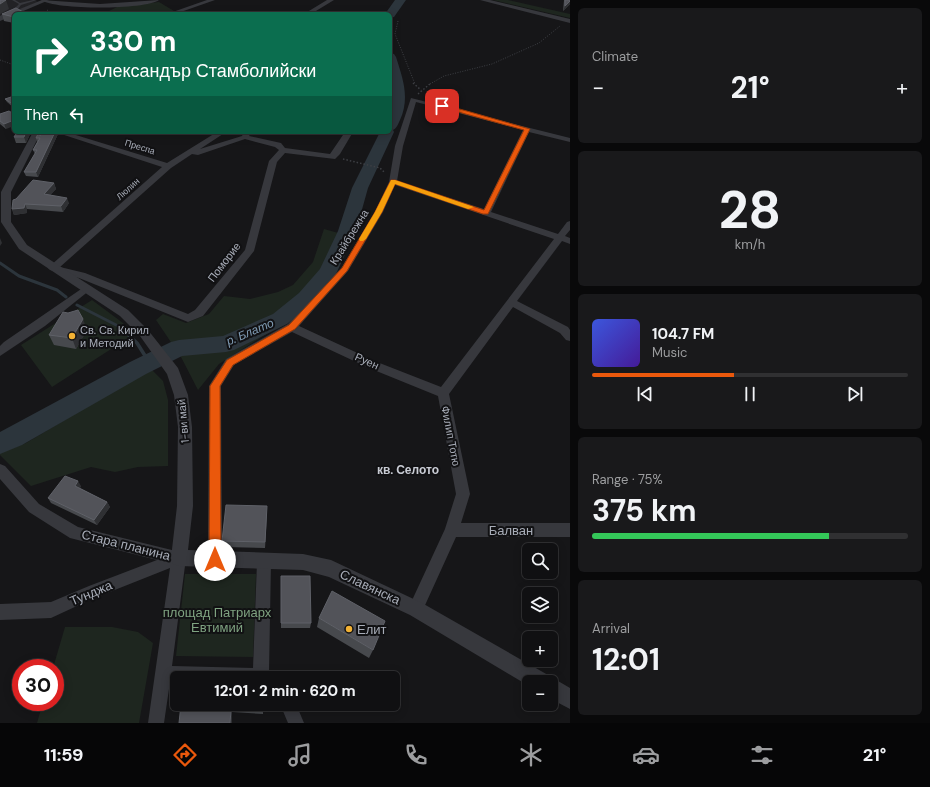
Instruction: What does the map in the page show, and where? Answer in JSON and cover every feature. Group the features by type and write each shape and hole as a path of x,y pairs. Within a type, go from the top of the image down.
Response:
{"street":[{"path":"15,12 45,0 103,10 111,6 156,0"},
{"path":"176,12 212,0"},
{"path":"310,12 331,0"},
{"path":"483,0 569,21"},
{"path":"0,18 12,13"},
{"path":"413,99 570,140"},
{"name":"Крайбрежна","path":"215,560 215,386 230,362 292,327 345,269 379,212 393,182 398,146 413,99"},
{"path":"486,213 527,129"},
{"name":"1-ви май","path":"36,134 3,191 6,222 23,247 124,313 144,333 173,372 181,395 185,427 185,506 156,723"},
{"name":"Преспа","path":"65,134 172,164"},
{"path":"74,137 78,134"},
{"path":"172,164 207,134"},
{"name":"Люлин","path":"53,268 172,164 219,134"},
{"path":"183,157 246,134 278,145 283,150 332,157 336,154 348,134"},
{"name":"Поморие","path":"53,268 82,276 188,318 200,313 249,251 273,161 283,150"},
{"path":"393,182 565,239"},
{"name":"Филип Тотю","path":"416,609 452,530 463,494 443,393 511,302 565,239 570,224"},
{"path":"0,352 53,315 87,288"},
{"path":"511,302 564,330 570,337"},
{"name":"Руен","path":"292,327 373,364 443,393"},
{"name":"Стара планина","path":"3,474 34,508 75,533 179,558"},
{"name":"Балван","path":"452,530 570,530"},
{"name":"Славянска","path":"179,558 264,562 303,562 331,569 416,609 529,675"},
{"name":"Тунджа","path":"0,612 51,610 89,593 179,558"},
{"path":"263,671 264,562"},
{"path":"163,674 170,674"},
{"path":"558,692 570,699"},
{"path":"291,711 296,723"}],"lane":[{"path":"13,0 20,4"},
{"path":"0,18 17,8 20,4 36,0"}],"path":[{"path":"398,21 395,34 400,50 413,83 421,90"},
{"path":"413,99 421,90 444,76 492,64 539,43 569,21"},
{"path":"0,60 12,64"},
{"path":"356,162 380,168"}],"shaded area":[{"path":"0,0 34,0 38,2 12,12 0,18"}],"green space":[{"path":"493,0 508,0 570,14 570,18"},
{"path":"159,2 174,11 107,12 119,6"},
{"path":"324,229 353,237 336,273 290,319 219,364 198,390 181,357 156,320 163,314 186,323 209,314 224,296 250,299 278,292 293,285 313,262"},
{"path":"92,300 123,323 133,335 52,387 21,345"},
{"path":"151,369 163,381 168,400 168,466 138,467 115,472 91,467 31,486 0,455 0,453 26,443"},
{"name":"площад Патриарх Евтимий","path":"185,574 256,574 253,657 176,656"},
{"path":"65,627 112,627 138,632 153,643 139,723 37,723 40,711 64,711 64,659 56,659"}],"building":[{"path":"0,0 6,0 0,4"},
{"path":"565,0 570,1 565,6"},
{"path":"16,8 23,12 12,12 12,16 2,14"},
{"path":"12,97 12,104 5,99"},
{"path":"9,111 12,113 12,121 4,124 0,121 0,114"},
{"path":"16,134 25,134 24,137 14,137"},
{"path":"38,134 40,136 41,134 54,134 36,172 24,172 37,150 33,150 40,138 36,138"},
{"path":"33,180 54,183 44,194 67,198 61,206 25,204 24,208 12,209 13,200 16,199"},
{"path":"78,310 83,319 72,338 49,335 63,312 68,313"},
{"path":"65,476 78,481 75,486 107,502 94,520 48,498"},
{"path":"226,505 267,506 265,542 222,541"},
{"path":"281,576 310,576 311,623 281,623"},
{"name":"Елит","path":"332,591 385,621 373,650 319,618"},
{"path":"180,711 231,711 230,723 179,723"}],"waterway":[{"name":"р. Блато","path":"392,12 401,0"},
{"name":"р. Блато","path":"392,64 399,92 398,107 392,122"},
{"name":"р. Блато","path":"0,443 13,438 138,368 179,348 226,344 280,319 306,298 328,272 347,231 360,188 386,134"},
{"path":"0,263 19,276 57,290 66,297"},
{"path":"77,305 122,328"},
{"path":"120,327 137,343 149,362"}],"slow traffic":[{"path":"363,239 379,212 393,182 470,207"}],"place":[{"name":"Св. Св. Кирил и Методий","path":"72,336"},
{"name":"Елит","path":"349,629"}],"district":[{"name":"кв. Селото","path":"408,470"}],"route":[{"path":"215,560 215,386 230,362 292,327 345,269 379,212 393,182 486,213 527,129 442,106"}]}
